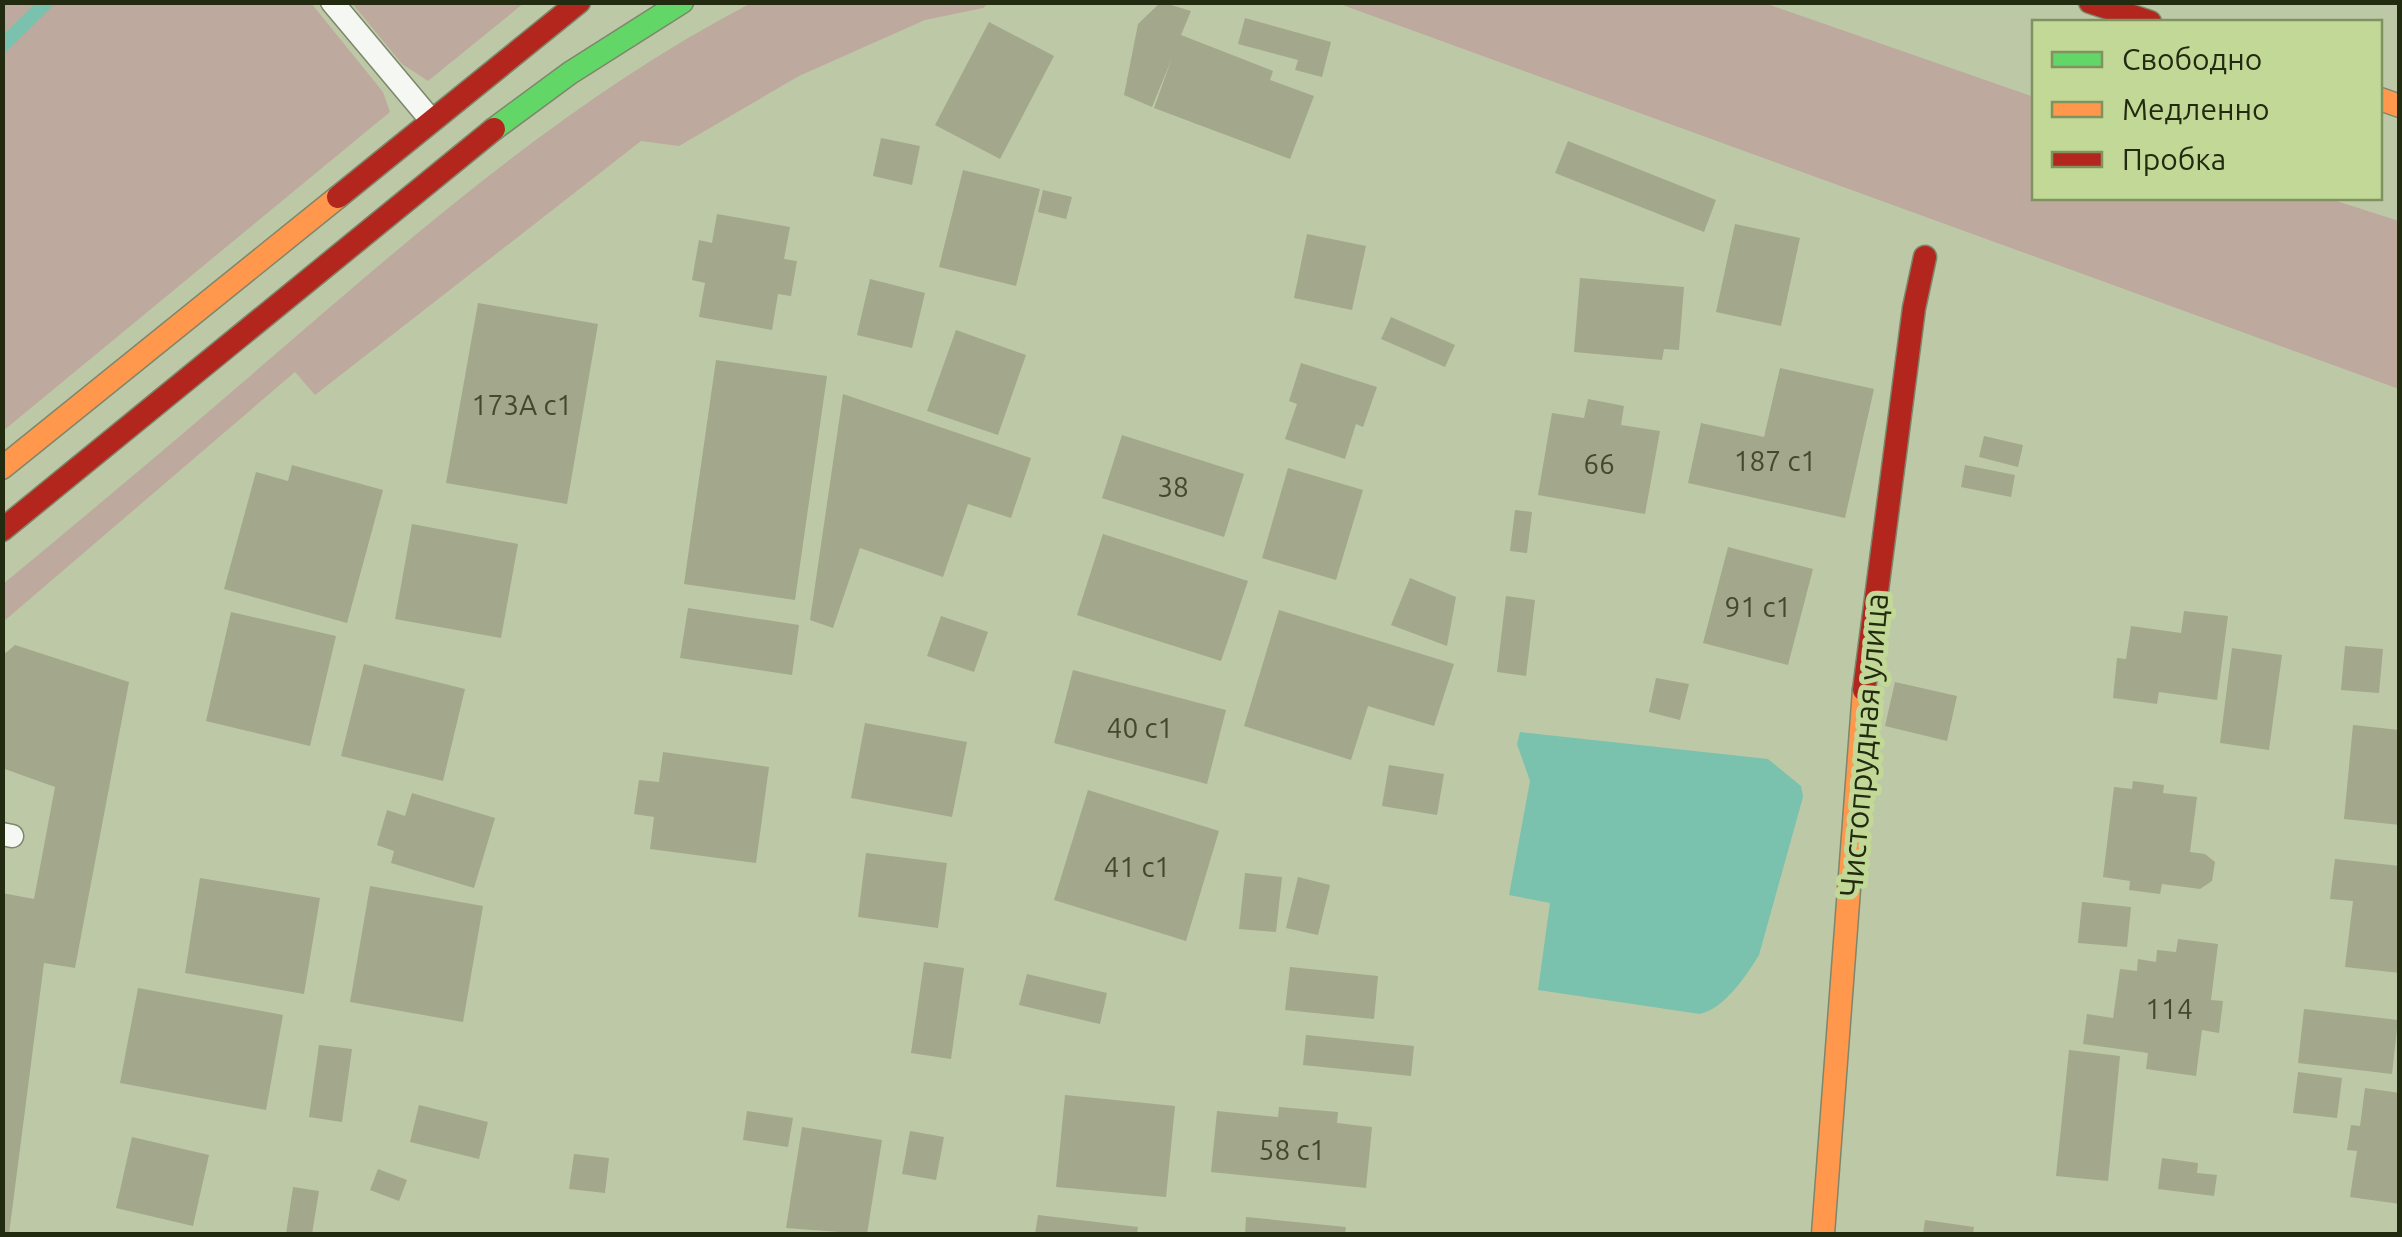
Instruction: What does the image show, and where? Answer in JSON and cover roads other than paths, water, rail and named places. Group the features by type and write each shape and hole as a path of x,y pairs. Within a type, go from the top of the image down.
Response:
{"main road":[{"path":"2,468 579,2"},
{"path":"2,530 432,176 570,73 682,2"},
{"path":"2090,2 2144,20"},
{"name":"Чистопрудная улица","path":"1822,1234 1828,1122 1854,852 1858,735 1914,308 1925,257"}],"lane":[{"path":"332,2 431,120"}],"water":[{"path":"1520,732 1768,759 1801,786 1803,797 1759,955 1718,1005 1700,1014 1538,990 1550,903 1509,895 1530,781 1517,744"}],"waterway":[{"path":"2,46 47,2"}]}
